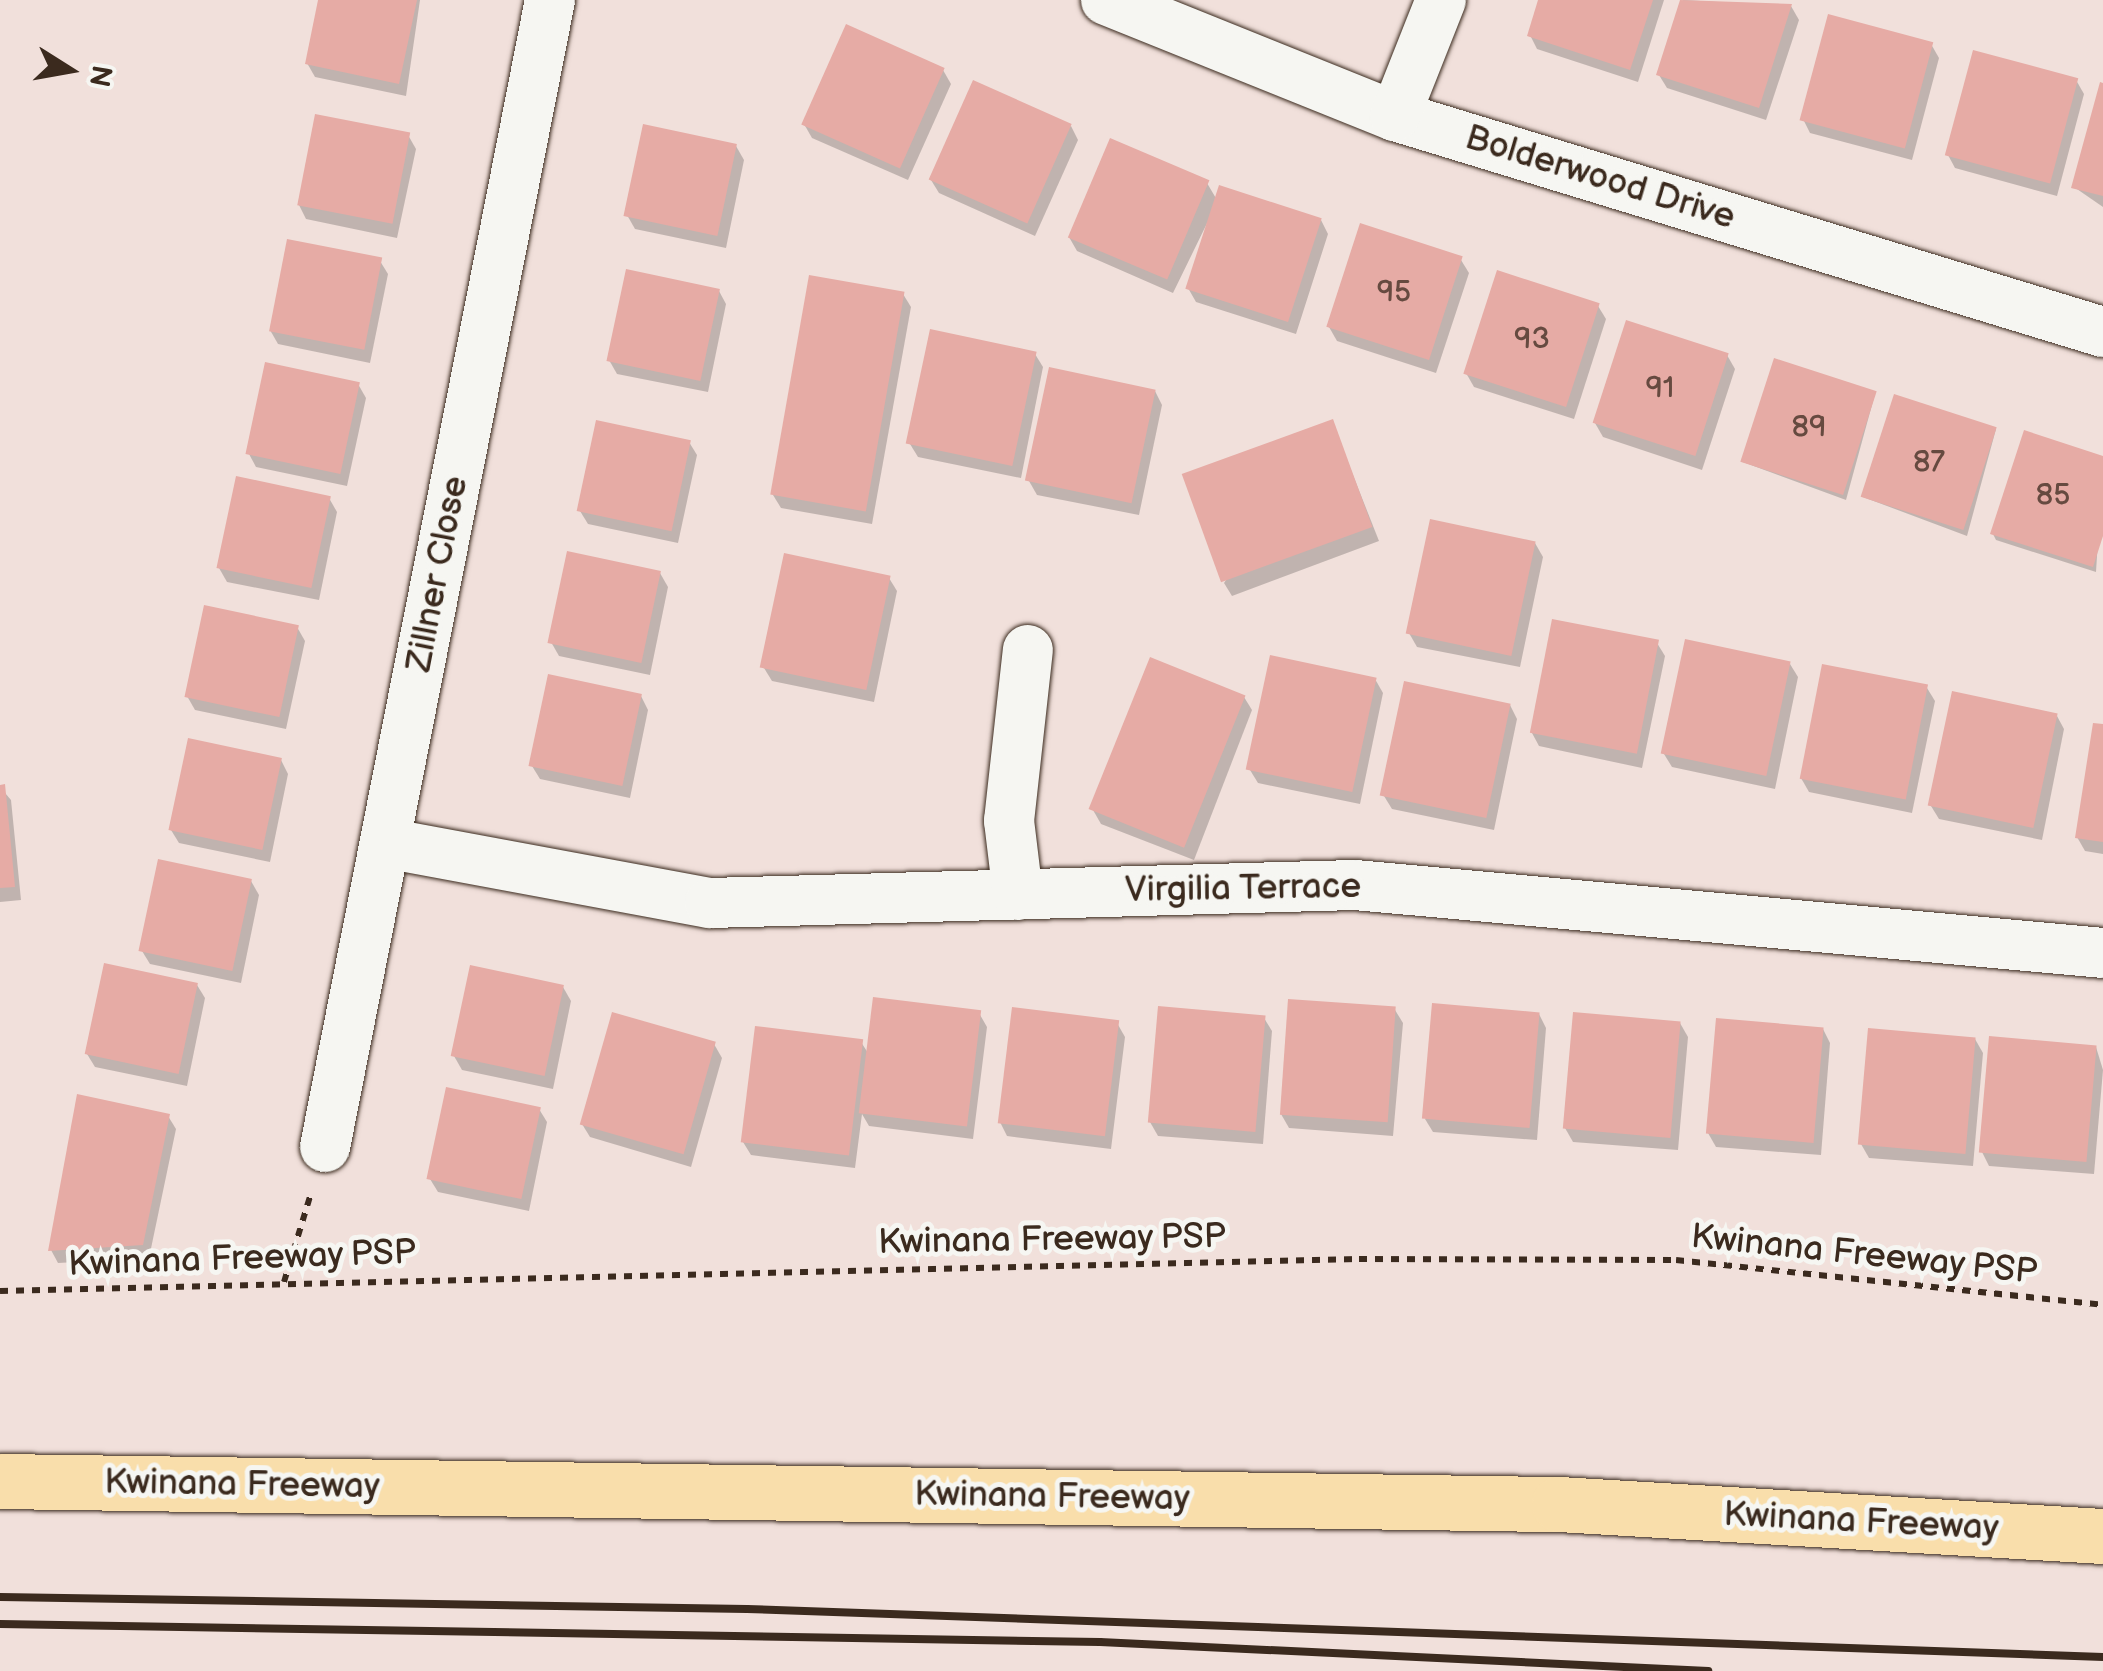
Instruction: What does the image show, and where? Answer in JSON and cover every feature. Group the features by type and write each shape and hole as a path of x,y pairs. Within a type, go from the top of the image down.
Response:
{"highway":[{"name":"Kwinana Freeway","path":"0,1482 1559,1504 2103,1536"}],"street":[{"name":"Zillner Close","path":"325,1147 550,0"},
{"name":"Bolderwood Drive","path":"1106,0 1395,116 2103,332"},
{"path":"1395,116 1441,0"},
{"path":"1018,895 1009,822 1028,650"},
{"name":"Virgilia Terrace","path":"385,844 710,903 1355,884 2103,952"}],"path":[{"path":"284,1282 325,1147"},
{"name":"Kwinana Freeway PSP","path":"0,1291 284,1282 1676,1260 2103,1305"}],"building":[{"path":"318,0 417,0 399,84 305,64"},
{"path":"1538,0 1653,0 1630,70 1527,36"},
{"path":"1680,0 1792,4 1759,108 1656,75"},
{"path":"1828,14 1933,42 1905,148 1800,120"},
{"path":"846,24 945,68 900,168 801,124"},
{"path":"1973,50 2078,78 2050,183 1945,155"},
{"path":"973,80 1072,124 1027,224 929,180"},
{"path":"2100,82 2103,83 2103,196 2071,188"},
{"path":"315,114 410,133 392,224 297,205"},
{"path":"643,124 737,144 717,236 623,216"},
{"path":"1110,138 1209,180 1167,280 1068,237"},
{"path":"1219,185 1322,218 1288,322 1185,289"},
{"path":"1360,223 1463,256 1429,360 1326,327"},
{"path":"287,239 382,258 364,350 269,331"},
{"path":"626,269 720,289 700,381 606,361"},
{"path":"1497,270 1600,303 1566,407 1463,374"},
{"path":"809,275 905,292 866,511 770,495"},
{"path":"1626,320 1729,353 1695,456 1593,423"},
{"path":"930,329 1037,352 1012,466 906,443"},
{"path":"1774,358 1877,391 1843,495 1740,462"},
{"path":"265,362 360,382 340,474 245,454"},
{"path":"1049,367 1156,390 1132,503 1025,480"},
{"path":"1894,394 1997,427 1963,530 1861,497"},
{"path":"1333,419 1372,527 1221,582 1182,474"},
{"path":"596,420 691,440 672,531 577,511"},
{"path":"2024,430 2103,456 2103,536 2093,567 1990,534"},
{"path":"236,476 331,496 311,588 216,568"},
{"path":"1430,519 1536,541 1511,656 1406,633"},
{"path":"567,551 661,571 641,663 547,643"},
{"path":"784,553 891,576 866,690 760,667"},
{"path":"204,605 299,625 279,717 184,697"},
{"path":"1552,619 1659,640 1637,754 1530,733"},
{"path":"1685,639 1791,661 1766,776 1661,753"},
{"path":"1270,655 1377,678 1352,792 1246,769"},
{"path":"1150,657 1245,696 1184,848 1089,809"},
{"path":"1822,664 1928,685 1906,799 1800,779"},
{"path":"548,674 642,694 622,786 528,766"},
{"path":"1404,681 1511,704 1486,818 1380,795"},
{"path":"1952,691 2058,713 2033,828 1928,805"},
{"path":"2093,723 2103,724 2103,842 2075,838"},
{"path":"188,738 282,758 262,850 168,830"},
{"path":"5,784 15,887 0,888 0,785"},
{"path":"158,859 252,879 232,971 138,951"},
{"path":"104,963 198,983 179,1074 85,1054"},
{"path":"470,965 564,985 545,1076 451,1056"},
{"path":"873,997 981,1010 967,1126 859,1113"},
{"path":"1288,999 1396,1007 1388,1122 1280,1115"},
{"path":"1432,1003 1540,1012 1529,1128 1422,1119"},
{"path":"1158,1006 1266,1015 1255,1132 1148,1123"},
{"path":"1012,1007 1119,1020 1105,1136 998,1123"},
{"path":"612,1012 716,1042 684,1154 580,1124"},
{"path":"1573,1012 1681,1021 1670,1138 1563,1129"},
{"path":"1716,1018 1824,1027 1813,1143 1706,1134"},
{"path":"755,1026 863,1039 849,1155 741,1142"},
{"path":"1868,1028 1976,1037 1965,1154 1858,1145"},
{"path":"1989,1036 2097,1045 2086,1162 1979,1153"},
{"path":"446,1087 541,1107 521,1199 426,1179"},
{"path":"77,1094 170,1114 143,1245 48,1251"}],"railway":[{"path":"0,1597 747,1609 2103,1657"},
{"path":"0,1624 1100,1642 1708,1671"}]}
